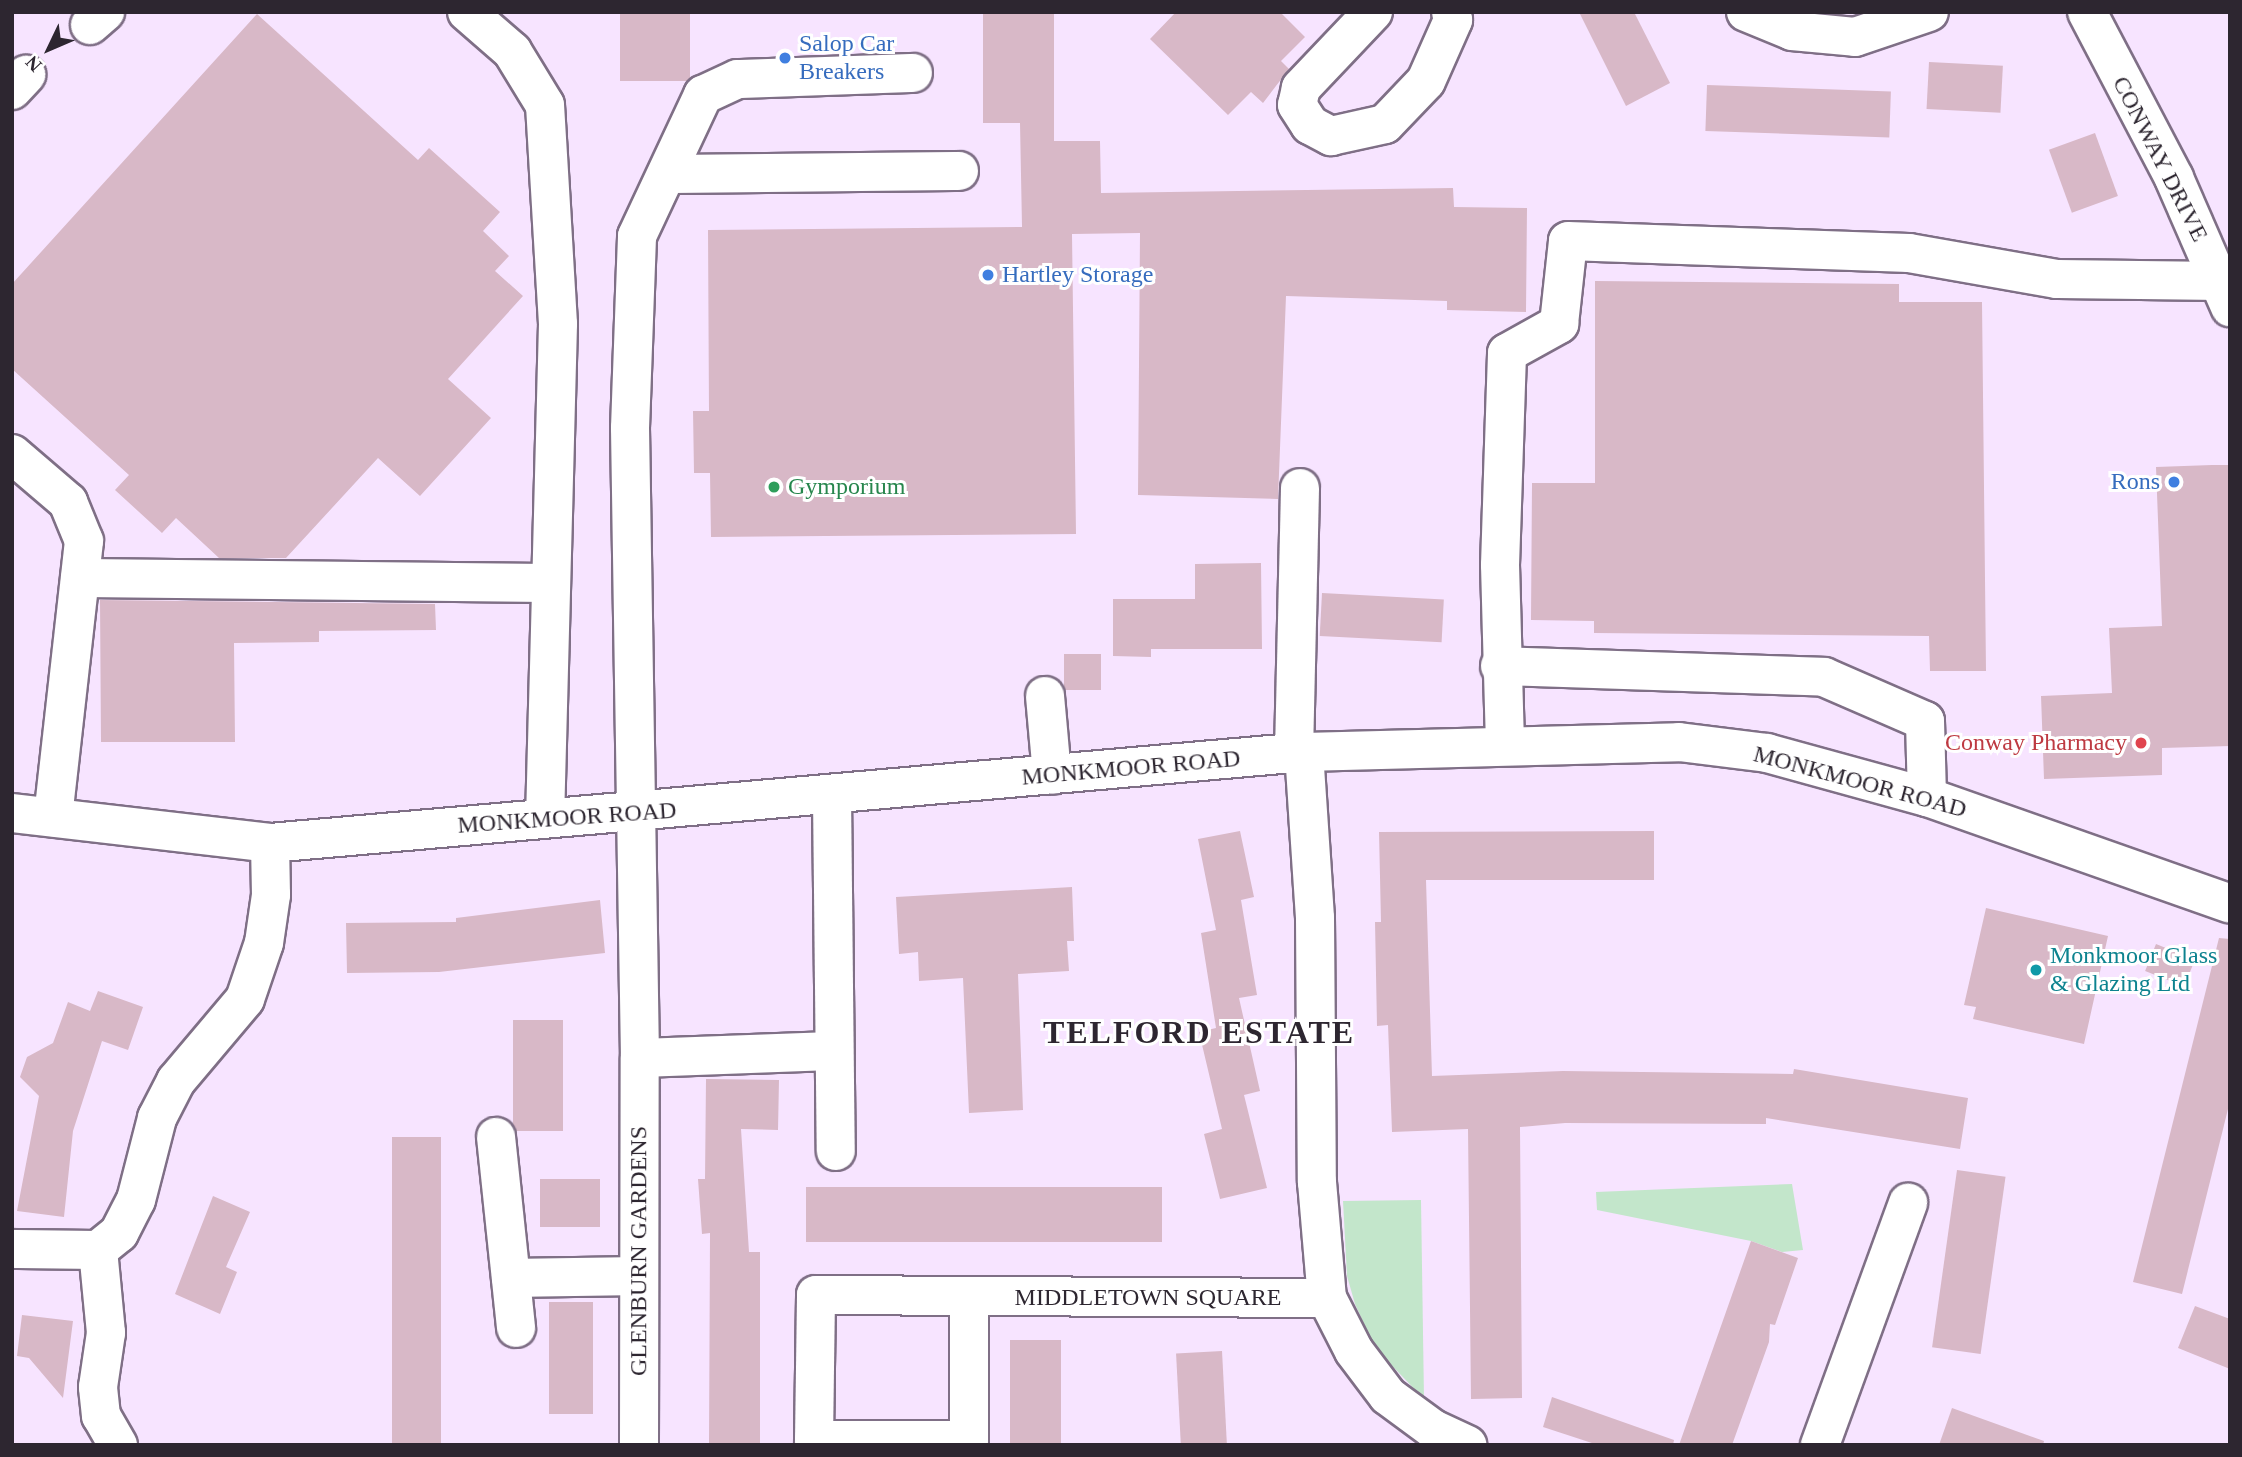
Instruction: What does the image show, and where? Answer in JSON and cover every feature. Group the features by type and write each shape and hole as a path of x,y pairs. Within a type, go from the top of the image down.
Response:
{"street":[{"path":"467,12 512,51 545,105 558,324 545,818"},
{"path":"1373,12 1301,88 1297,105 1310,125 1331,136 1385,124 1426,81 1453,20 1451,12"},
{"path":"1746,12 1792,31 1855,37 1929,12"},
{"name":"CONWAY DRIVE","path":"2087,12 2175,178 2225,294"},
{"name":"GLENBURN GARDENS","path":"639,1445 639,1058 631,428 637,236 703,95 738,79 913,73"},
{"path":"668,174 959,171"},
{"path":"1505,744 1500,666 1507,353 1559,324 1568,240 1909,253 2057,279 2225,294"},
{"path":"12,454 68,502 84,541 52,817"},
{"path":"1300,488 1299,753 1315,918 1317,1182 1327,1298 1354,1351 1388,1396 1433,1429 1467,1445"},
{"path":"80,578 551,583"},
{"path":"1500,666 1824,677 1925,721 1927,797"},
{"path":"1045,696 1052,775"},
{"name":"MONKMOOR ROAD","path":"12,813 270,843 1299,753 1505,744 1679,742 1767,752 1927,797 2230,904"},
{"path":"832,795 836,1151"},
{"path":"12,1249 98,1250 119,1233 136,1200 157,1118 176,1081 245,999 264,943 271,895 270,843"},
{"path":"639,1058 833,1051"},
{"path":"496,1137 516,1328"},
{"path":"1820,1445 1908,1203"},
{"path":"98,1250 106,1333 98,1387 102,1416 118,1445"},
{"path":"511,1278 638,1276"},
{"name":"MIDDLETOWN SQUARE","path":"969,1298 968,1440 814,1440 816,1294 969,1298 1327,1298"}],"green space":[{"path":"1792,1184 1803,1250 1782,1252 1751,1241 1597,1210 1596,1192"},
{"path":"1421,1200 1424,1399 1375,1348 1355,1304 1347,1276 1343,1201"}],"building":[{"path":"620,12 690,12 690,81 620,81"},
{"path":"983,12 1054,12 1054,141 1100,141 1101,193 1453,188 1454,207 1527,208 1526,312 1447,310 1447,301 1286,296 1278,499 1138,495 1140,233 1072,234 1076,534 711,537 710,473 694,473 693,411 709,411 708,230 1022,227 1020,123 983,123"},
{"path":"1176,12 1280,12 1305,37 1281,61 1289,69 1263,103 1251,92 1228,115 1150,39"},
{"path":"1579,12 1634,12 1670,83 1626,106"},
{"path":"257,14 418,160 429,148 500,212 483,231 509,256 495,271 523,296 448,379 491,418 420,496 378,458 286,558 219,558 176,518 162,533 115,490 129,475 12,369 12,284"},
{"path":"1929,62 2003,66 2000,113 1927,109"},
{"path":"1707,85 1891,91 1889,137 1705,131"},
{"path":"2095,133 2118,196 2072,213 2049,150"},
{"path":"1595,281 1899,284 1899,302 1982,302 1986,671 1930,671 1929,636 1594,633 1594,621 1531,620 1532,483 1595,483"},
{"path":"2230,465 2230,746 2162,748 2162,775 2044,779 2041,696 2112,693 2109,628 2162,626 2156,467"},
{"path":"1261,563 1262,649 1151,649 1151,657 1113,656 1113,599 1195,599 1195,564"},
{"path":"1322,593 1444,599 1442,642 1320,636"},
{"path":"100,600 435,604 436,630 319,631 319,642 234,643 235,742 101,742"},
{"path":"1064,654 1101,654 1101,690 1064,690"},
{"path":"1240,831 1254,897 1241,900 1257,995 1239,998 1260,1091 1244,1095 1267,1188 1220,1199 1204,1134 1222,1129 1199,1032 1216,1028 1201,933 1216,930 1198,839"},
{"path":"1654,831 1654,880 1426,880 1432,1076 1563,1071 1793,1074 1794,1069 1968,1098 1960,1149 1766,1118 1766,1124 1565,1123 1520,1127 1522,1398 1471,1399 1468,1129 1392,1132 1388,1025 1377,1026 1375,922 1381,922 1379,832"},
{"path":"1072,887 1074,941 1067,941 1069,971 1018,974 1023,1110 969,1113 963,978 919,981 918,952 899,954 896,897"},
{"path":"600,900 605,953 439,972 347,973 346,923 456,922 456,918"},
{"name":"Monkmoor Glass & Glazing Ltd","path":"1986,908 2108,936 2084,1044 1973,1019 1976,1007 1964,1005"},
{"path":"2219,938 2230,939 2230,1101 2182,1294 2133,1282"},
{"path":"2156,944 2195,960 2184,987 2145,971"},
{"path":"98,991 143,1007 128,1050 102,1041 73,1131 64,1217 17,1211 39,1096 20,1077 27,1057 53,1043 68,1002 90,1011"},
{"path":"513,1020 563,1020 563,1131 513,1131"},
{"path":"706,1079 779,1080 778,1130 741,1129 749,1252 760,1252 760,1445 709,1445 710,1233 702,1234 698,1179 705,1179"},
{"path":"392,1137 441,1137 441,1445 392,1445"},
{"path":"1957,1170 2006,1177 1981,1354 1932,1347"},
{"path":"540,1179 600,1179 600,1227 540,1227"},
{"path":"806,1187 1162,1187 1162,1242 806,1242"},
{"path":"213,1196 250,1212 226,1267 237,1272 220,1314 175,1294"},
{"path":"1751,1241 1798,1258 1775,1325 1770,1324 1769,1342 1732,1445 1679,1445"},
{"path":"549,1302 593,1302 593,1414 549,1414"},
{"path":"2195,1306 2230,1319 2230,1369 2178,1348"},
{"path":"22,1315 73,1321 63,1398 29,1358 17,1356"},
{"path":"1010,1340 1061,1340 1061,1445 1010,1445"},
{"path":"1222,1351 1227,1445 1181,1445 1176,1353"},
{"path":"1552,1397 1674,1440 1673,1445 1598,1445 1543,1427"},
{"path":"1952,1408 2044,1441 2043,1445 1939,1445"}],"place":[{"name":"Salop Car Breakers","path":"785,58"},
{"name":"Hartley Storage","path":"988,275"},
{"name":"Rons","path":"2174,482"},
{"name":"Gymporium","path":"774,487"},
{"name":"Conway Pharmacy","path":"2141,743"},
{"name":"Monkmoor Glass & Glazing Ltd","path":"2036,970"}],"district":[{"name":"TELFORD ESTATE","path":"1199,1032"}]}
